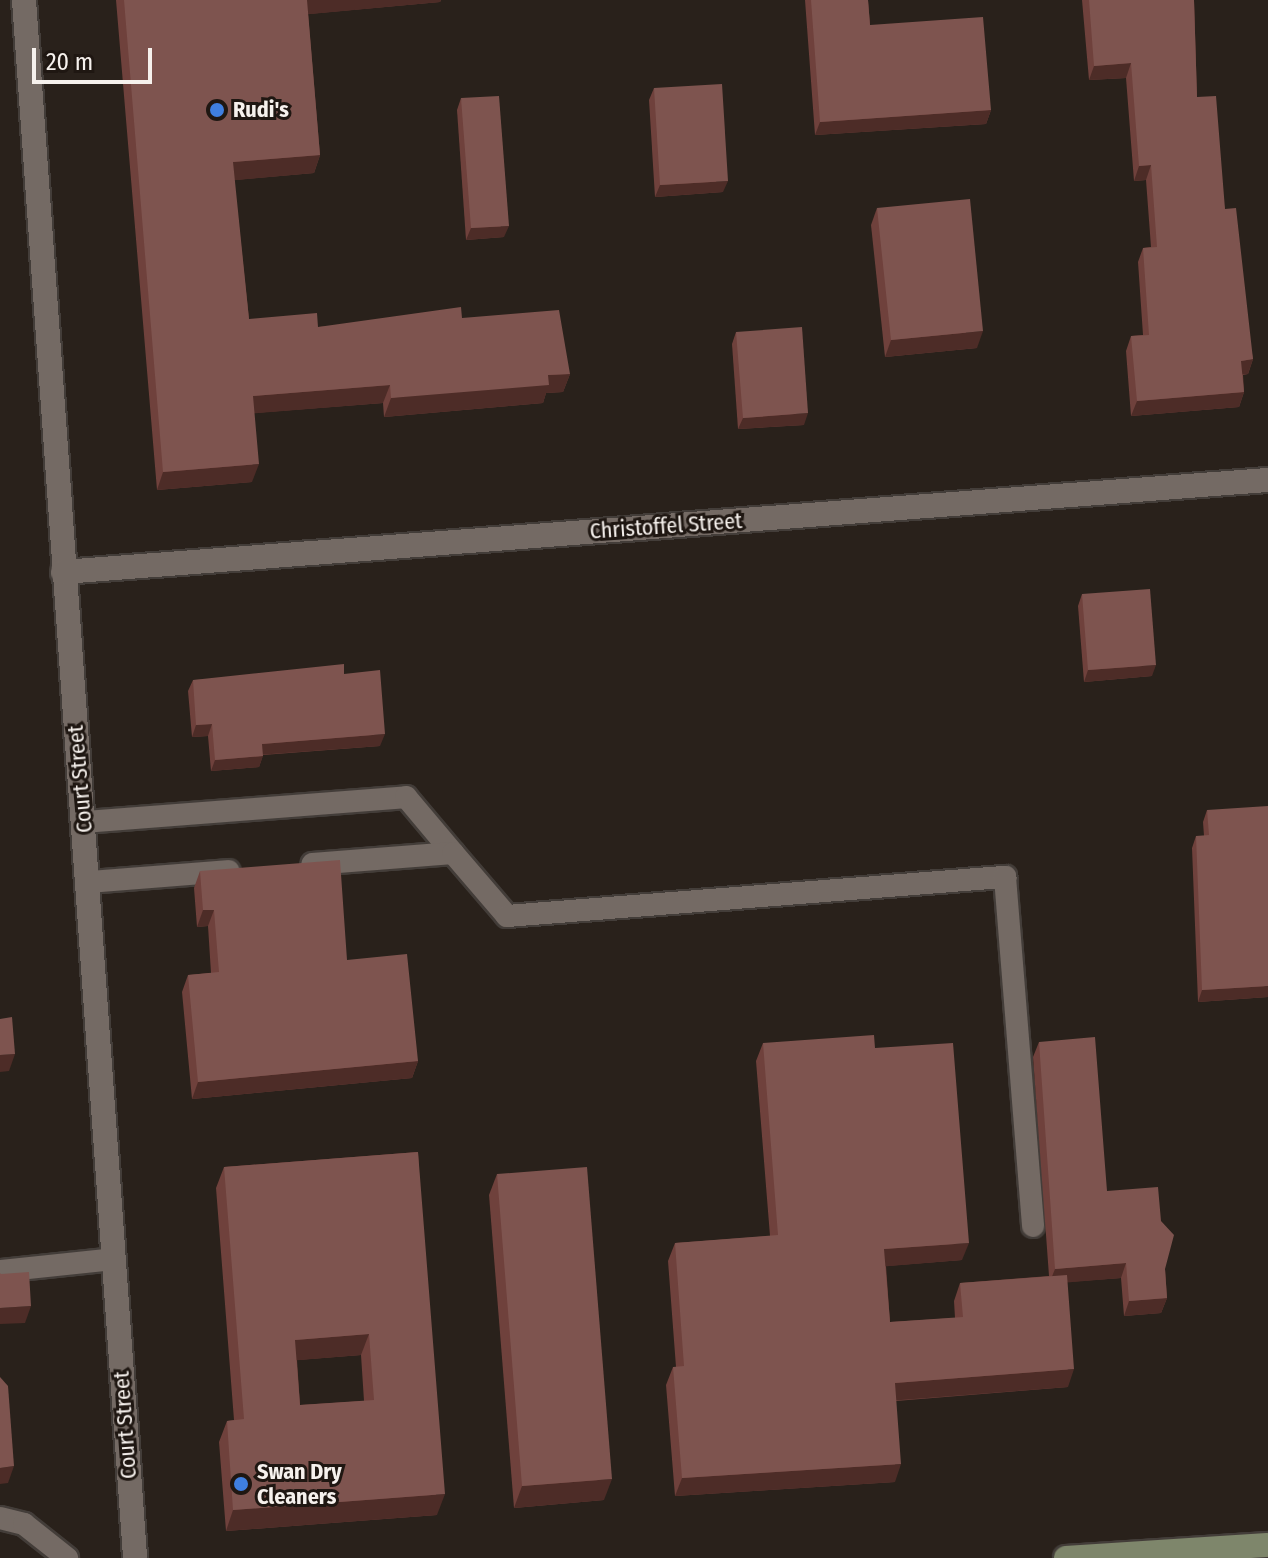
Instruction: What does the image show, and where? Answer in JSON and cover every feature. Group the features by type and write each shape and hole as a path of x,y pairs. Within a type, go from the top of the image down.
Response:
{"main road":[{"path":"1066,1558 1268,1545"}],"street":[{"name":"Court Street","path":"24,0 135,1558"},
{"name":"Christoffel Street","path":"63,572 1268,480"}],"lane":[{"path":"84,822 406,797 507,916 1005,877 1033,1226"},
{"path":"295,866 453,853"},
{"path":"89,882 247,869"},
{"path":"0,1271 114,1259"},
{"path":"0,1518 24,1524 67,1558"}],"building":[{"path":"124,0 307,0 320,155 233,162 249,319 317,313 318,327 461,307 462,318 559,310 570,374 548,375 549,385 391,398 390,385 253,396 259,464 163,472"},
{"path":"811,0 868,0 870,25 983,17 991,110 820,122"},
{"path":"1089,0 1194,0 1197,97 1216,96 1225,209 1236,208 1253,359 1241,361 1244,392 1137,401 1131,336 1149,335 1143,248 1157,247 1151,165 1139,166 1131,63 1094,66"},
{"path":"722,84 728,181 660,185 654,88"},
{"path":"499,96 509,226 471,228 461,98"},
{"path":"970,199 983,331 891,340 877,208"},
{"path":"802,327 808,413 743,418 736,332"},
{"path":"1150,589 1156,665 1088,670 1082,594"},
{"path":"344,664 344,674 380,670 385,734 262,744 263,756 215,760 212,724 196,725 193,680"},
{"path":"1268,806 1268,986 1202,990 1196,836 1209,835 1207,810"},
{"path":"340,860 347,960 407,954 418,1061 198,1082 188,975 219,972 214,910 203,910 200,871"},
{"path":"12,1017 15,1054 0,1055 0,1019"},
{"path":"874,1035 875,1048 953,1043 969,1243 884,1249 890,1322 963,1317 960,1283 1067,1275 1074,1369 895,1383 901,1464 682,1478 673,1367 684,1366 675,1243 778,1235 763,1043"},
{"path":"1095,1037 1107,1191 1158,1187 1161,1221 1174,1235 1165,1269 1167,1298 1129,1301 1126,1263 1055,1269 1039,1042"},
{"path":"418,1152 445,1494 233,1510 227,1421 244,1419 224,1167","holes":["369,1334 374,1400 300,1405 295,1340"]},
{"path":"587,1167 612,1479 522,1486 497,1174"},
{"path":"29,1272 31,1306 0,1308 0,1273"},
{"path":"0,1377 8,1386 14,1466 0,1468"}],"place":[{"name":"Rudi's","path":"217,110"},
{"name":"Swan Dry Cleaners","path":"241,1484"}]}
